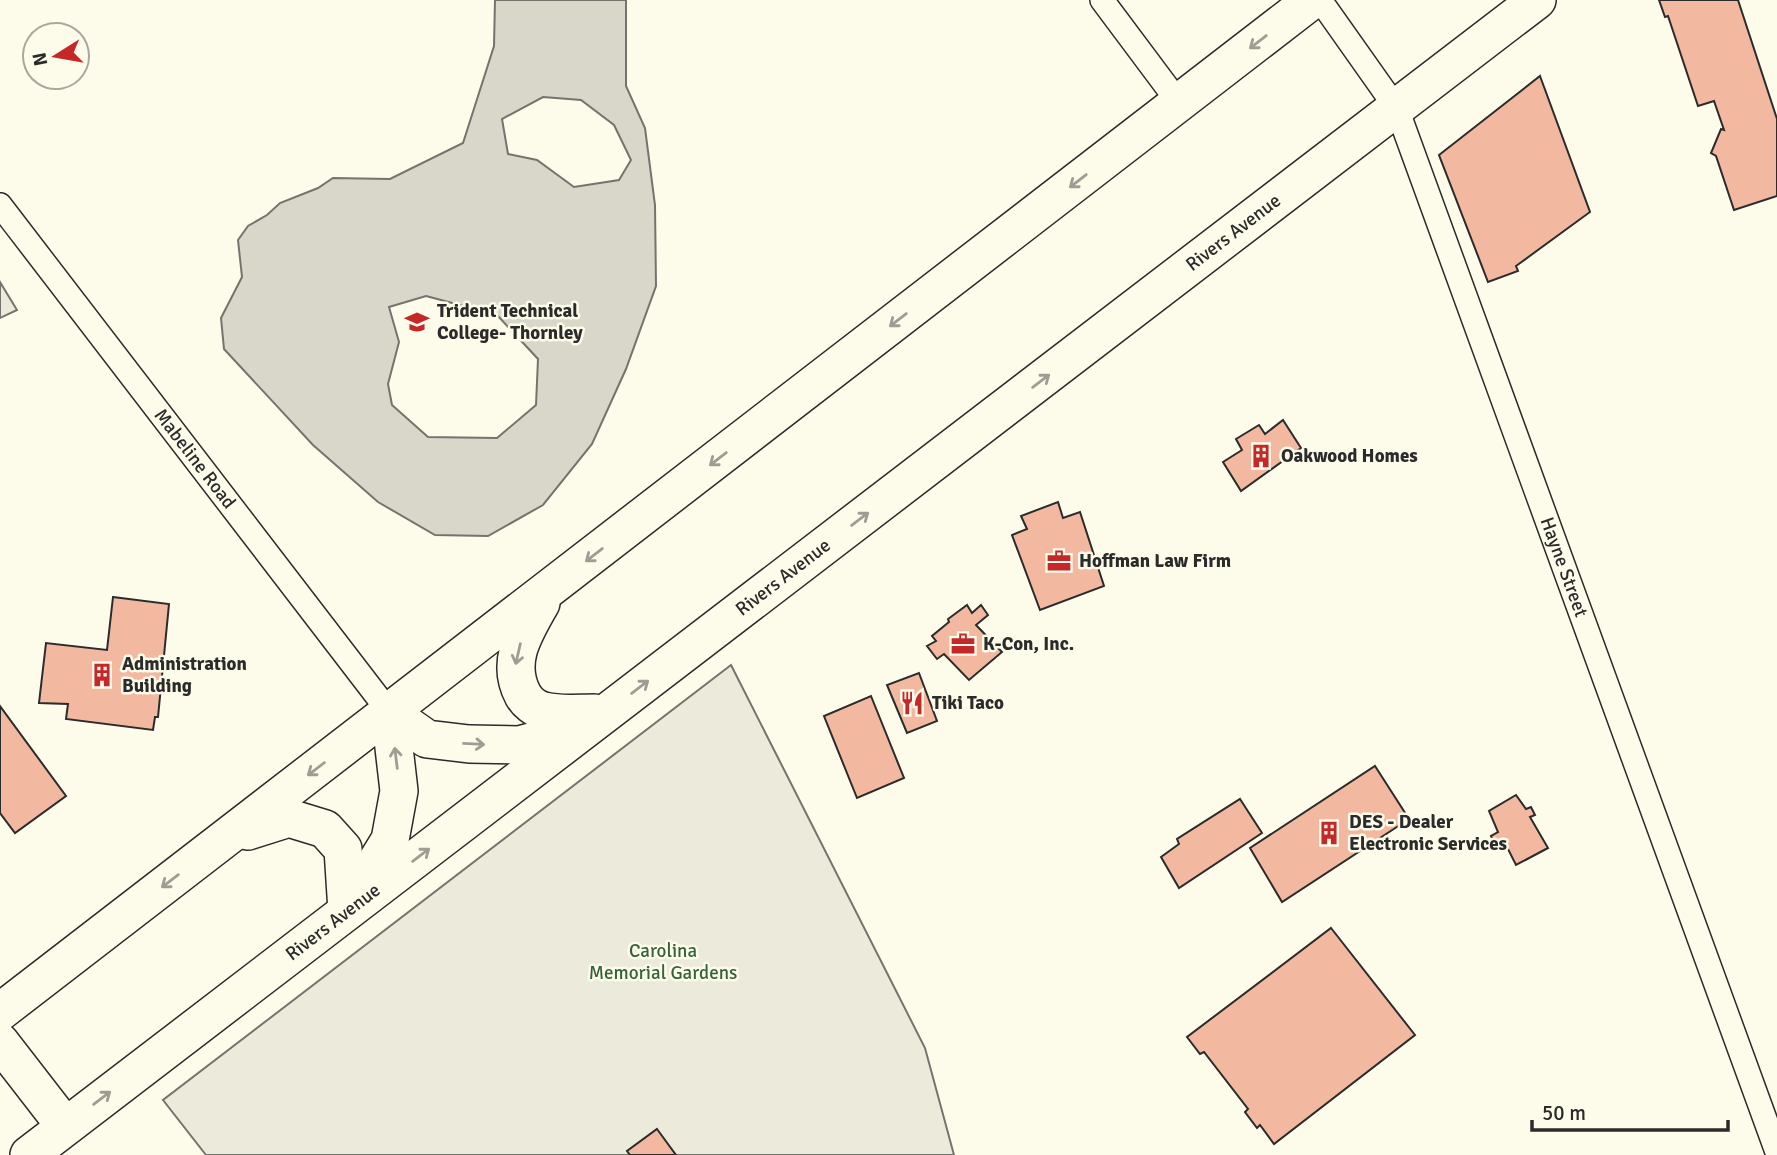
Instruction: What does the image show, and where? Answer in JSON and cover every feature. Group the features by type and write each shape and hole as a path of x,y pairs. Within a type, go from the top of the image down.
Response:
{"main road":[{"path":"0,1012 1312,0"},
{"name":"Rivers Avenue","path":"29,1155 1537,0"},
{"path":"546,592 516,653 515,673 522,692 532,705 546,712 596,720"},
{"path":"390,713 427,739 469,744 519,745 596,720"},
{"path":"347,911 390,840 399,791 390,713"},
{"path":"224,839 289,818 325,829 343,849 347,911"},
{"path":"0,1042 65,1126"}],"street":[{"path":"1102,0 1179,103"},
{"name":"Hayne Street","path":"1320,0 1397,109 1777,1152"},
{"name":"Mabeline Road","path":"0,205 390,713"}],"green space":[{"path":"0,282 17,310 0,318"},
{"name":"Carolina Memorial Gardens","path":"731,665 925,1048 954,1155 206,1155 163,1100"}],"shaded area":[{"path":"495,0 626,0 626,86 645,128 655,205 656,286 626,369 592,444 543,505 488,536 435,535 378,502 313,445 224,349 221,318 242,277 238,240 248,226 267,215 280,203 318,188 333,178 390,179 463,143 494,46","holes":["543,97 581,100 614,125 631,160 619,180 574,187 537,160 508,154 502,119","426,296 497,315 538,359 536,405 497,438 428,437 392,405 388,384 399,342 389,307"]}],"building":[{"path":"1659,0 1738,0 1777,119 1777,196 1734,210 1716,156 1711,153 1721,129 1724,130 1714,101 1698,106 1668,16 1665,17"},
{"path":"1540,76 1590,212 1516,266 1518,271 1488,282 1439,155"},
{"name":"Oakwood Homes","path":"1283,420 1301,448 1241,491 1223,462 1242,450 1236,439 1259,425 1265,434"},
{"name":"Hoffman Law Firm","path":"1058,502 1063,518 1080,512 1104,586 1040,610 1012,535 1027,529 1021,516"},
{"name":"Administration Building","path":"113,597 169,604 158,717 155,717 153,730 66,719 68,704 39,703 46,643 107,650"},
{"name":"K-Con, Inc.","path":"967,605 972,613 981,605 988,615 976,625 1002,652 969,680 944,654 937,659 927,646 936,641 932,636 949,622 948,619"},
{"name":"Tiki Taco","path":"919,673 937,721 907,733 887,685"},
{"path":"871,696 904,778 857,798 824,716"},
{"path":"0,706 66,796 15,833 0,813"},
{"name":"DES - Dealer Electronic Services","path":"1375,766 1409,819 1282,902 1250,848"},
{"path":"1516,795 1526,809 1531,807 1535,815 1530,817 1548,848 1516,865 1506,845 1497,849 1491,836 1498,832 1489,811"},
{"path":"1240,799 1262,833 1179,888 1161,857 1179,844 1177,839"},
{"path":"1331,928 1415,1035 1274,1144 1260,1125 1257,1128 1245,1112 1248,1109 1204,1052 1200,1054 1187,1037"},
{"path":"657,1129 676,1155 630,1155 627,1151"}],"place":[{"name":"Trident Technical College- Thornley","path":"417,322"},
{"name":"Oakwood Homes","path":"1261,456"},
{"name":"Hoffman Law Firm","path":"1059,561"},
{"name":"K-Con, Inc.","path":"963,644"},
{"name":"Administration Building","path":"102,675"},
{"name":"Tiki Taco","path":"912,703"},
{"name":"DES - Dealer Electronic Services","path":"1329,833"}]}
